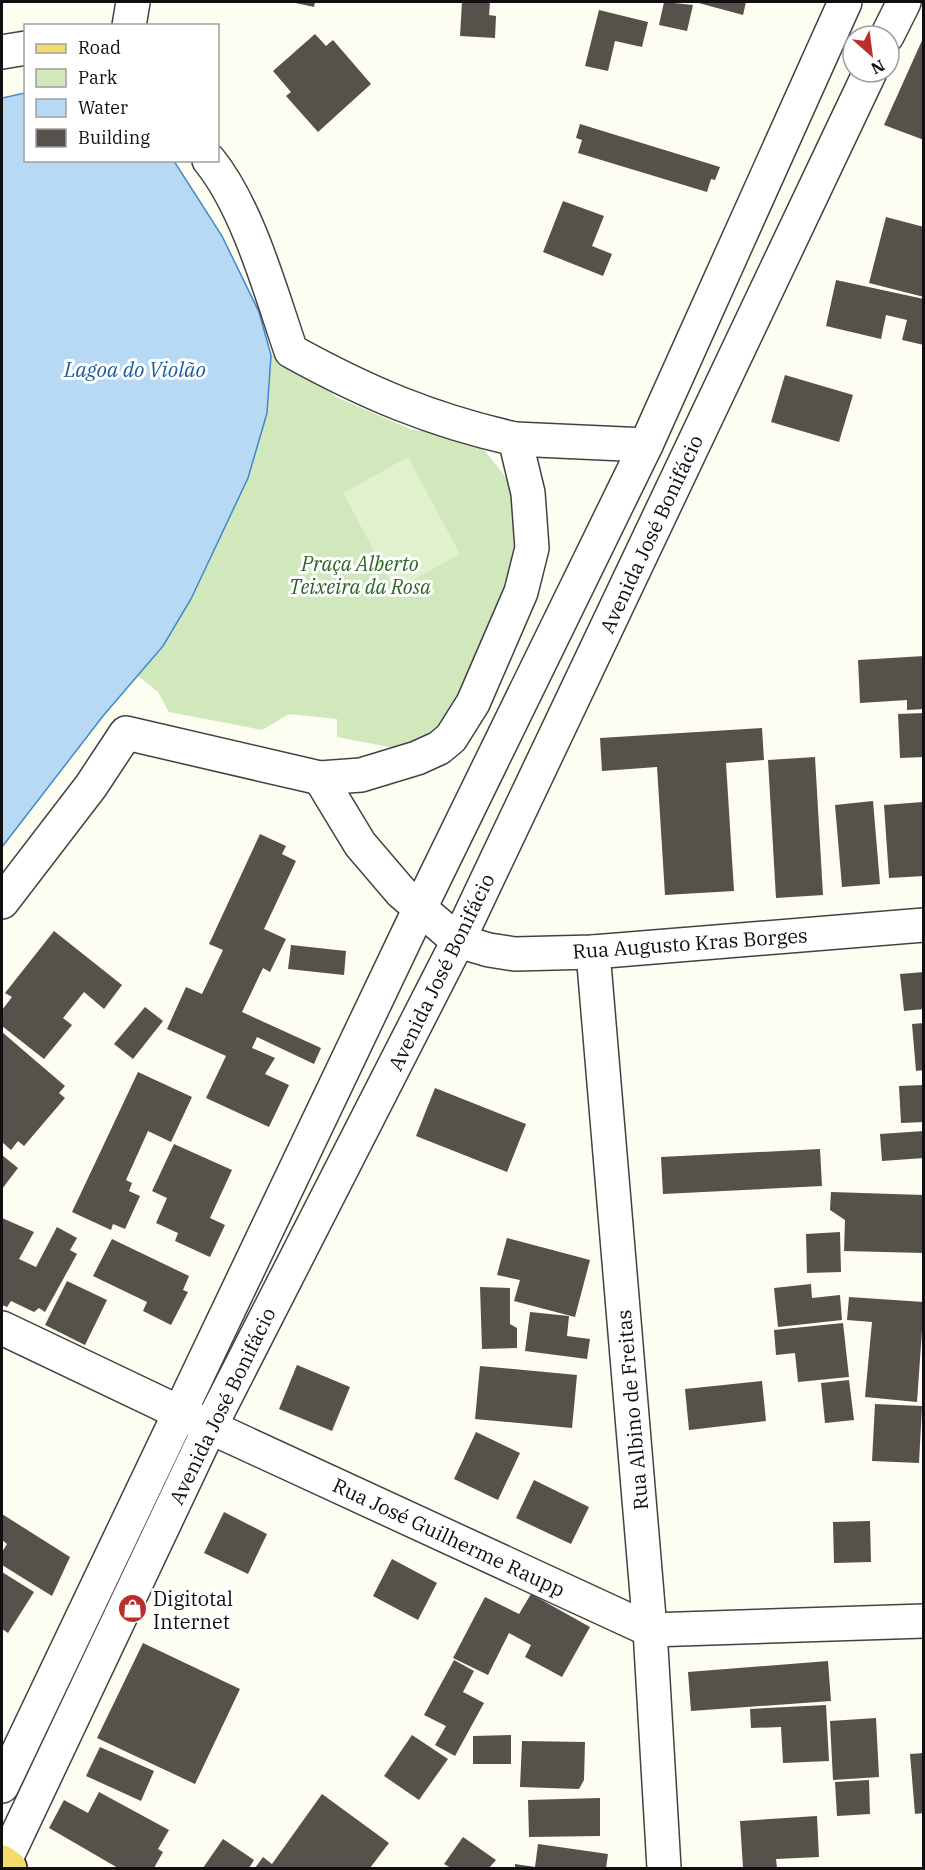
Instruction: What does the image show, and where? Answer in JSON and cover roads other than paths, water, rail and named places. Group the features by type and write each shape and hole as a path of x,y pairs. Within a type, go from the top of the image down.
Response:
{"street":[{"path":"129,24 134,2"},
{"name":"Avenida José Bonifácio","path":"2,1786 420,908 646,445 844,2"},
{"path":"893,24 904,2"},
{"path":"2,52 24,48"},
{"name":"Avenida José Bonifácio","path":"4,1865 210,1427 458,941 864,84"},
{"path":"210,162 218,172 254,244 291,351 385,400 449,422 515,439 646,445"},
{"path":"2,902 91,786 126,733 320,778 361,775 417,758 439,748 451,738 473,703 521,592 532,548 528,493 515,439"},
{"path":"619,501 659,518"},
{"path":"320,778 342,817 380,870 458,941"},
{"name":"Rua Augusto Kras Borges","path":"458,941 515,954 593,952 924,925"},
{"name":"Rua Albino de Freitas","path":"593,952 650,1630 664,1869"},
{"name":"Rua José Guilherme Raupp","path":"2,1328 210,1427 650,1630 924,1620"}],"water":[{"name":"Lagoa do Violão","path":"24,93 24,162 175,162 222,236 259,312 271,355 267,413 248,478 191,599 163,646 103,716 2,847 2,98"}],"place":[{"name":"Digitotal Internet","path":"132,1609"}],"park label":[{"name":"Praça Alberto Teixeira da Rosa","path":"360,574"}]}
